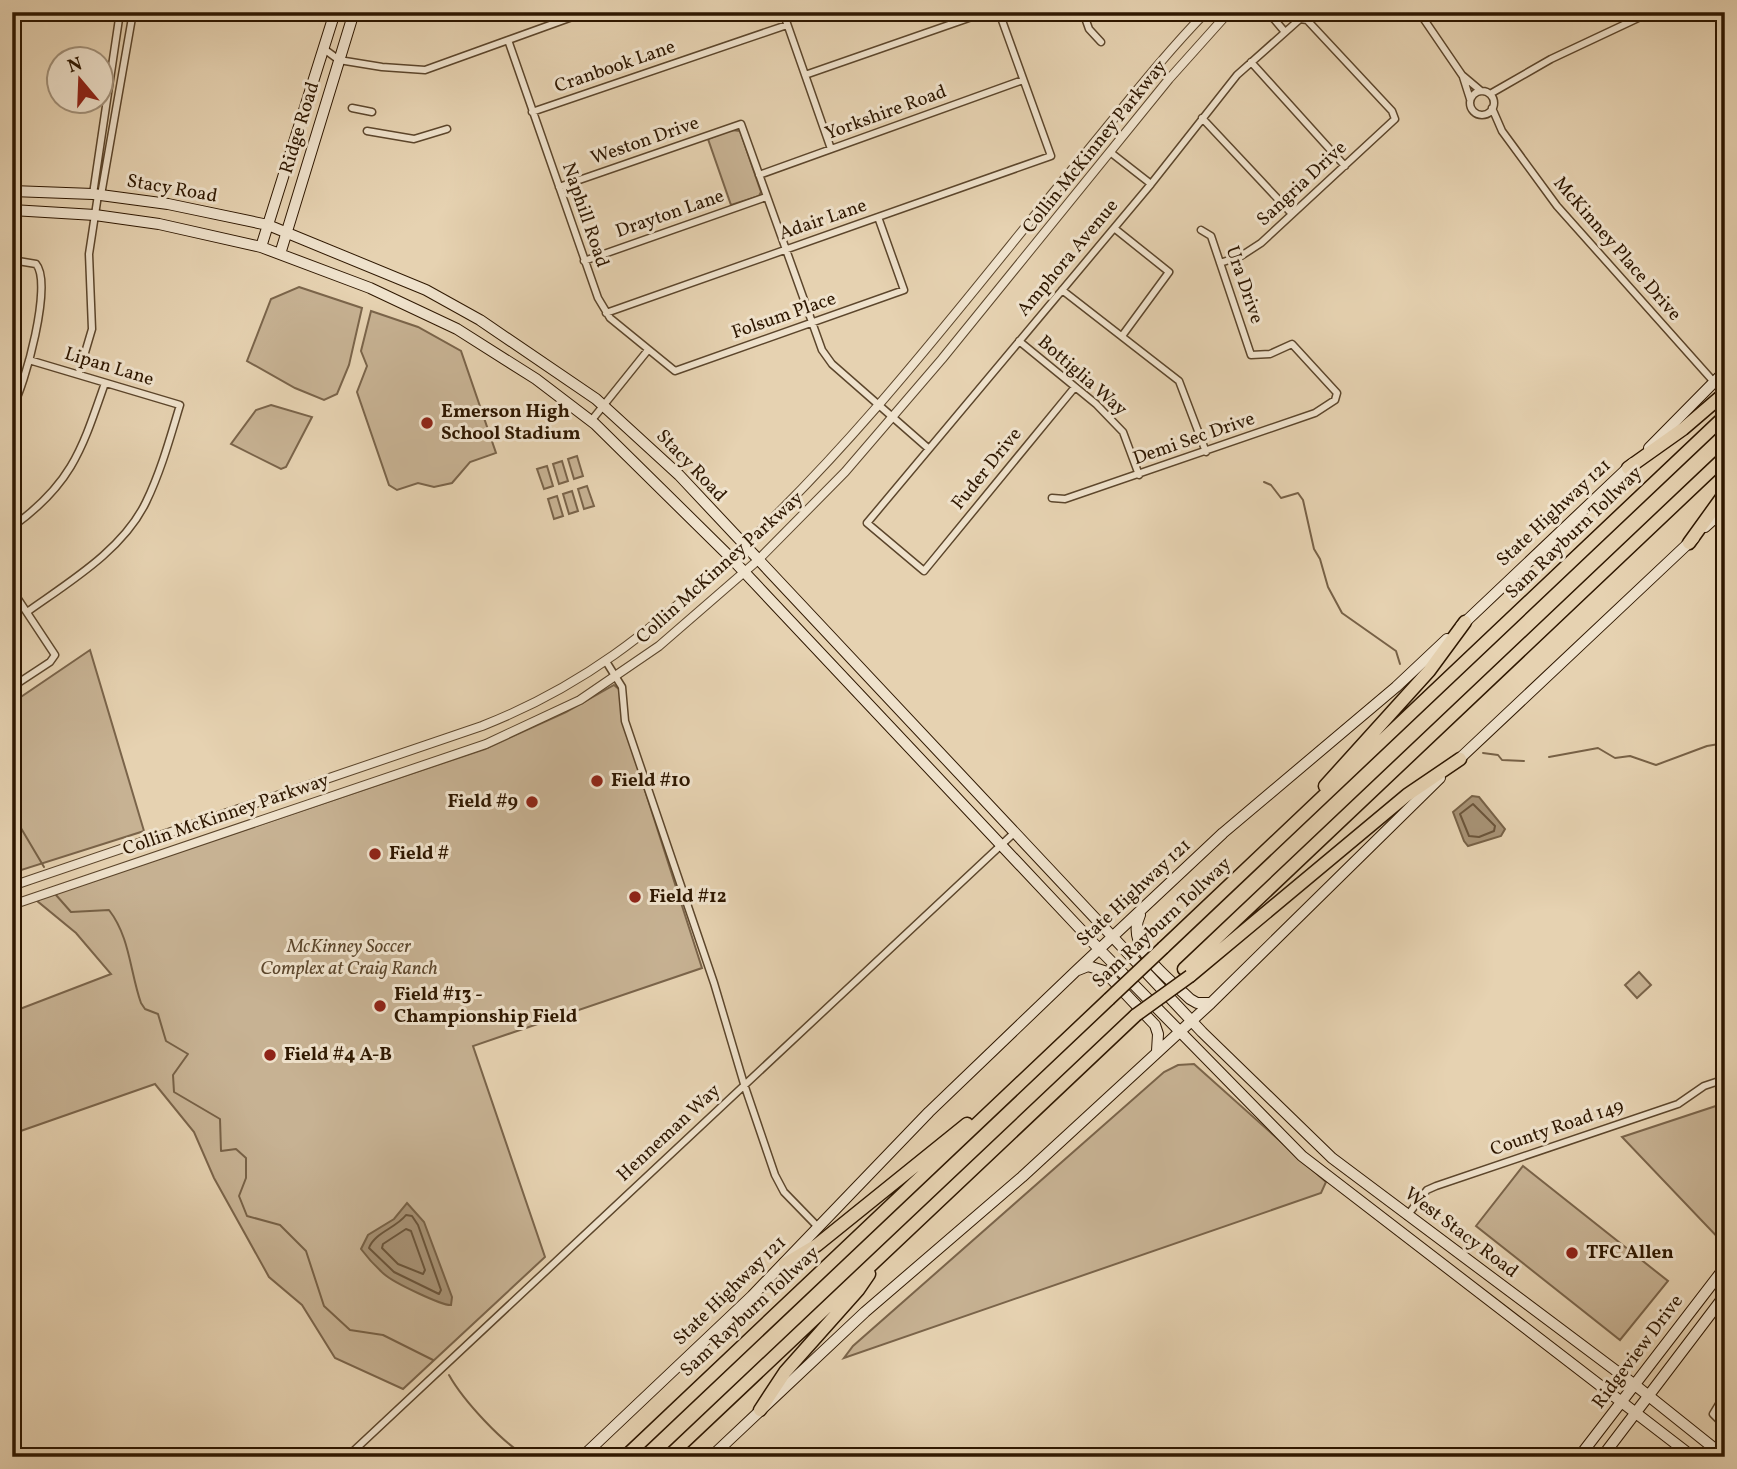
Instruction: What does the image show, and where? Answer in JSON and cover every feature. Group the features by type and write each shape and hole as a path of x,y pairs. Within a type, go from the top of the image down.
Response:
{"highway":[{"path":"1628,468 1683,429 1725,393"},
{"name":"Sam Rayburn Tollway","path":"625,1457 1725,416"},
{"path":"1187,973 1725,457"},
{"path":"1689,542 1725,493"},
{"path":"1319,802 1325,786 1429,671 1465,622"},
{"path":"668,1457 1133,1018 1407,794 1460,759"},
{"path":"785,1264 817,1245 933,1148 1004,1098"},
{"path":"760,1410 785,1372 858,1290 879,1258"}],"main road":[{"name":"Ridge Road","path":"261,247 335,12"},
{"name":"Ridge Road","path":"280,254 354,12"},
{"name":"Stacy Road","path":"12,191 97,194 171,205 268,225 426,290 466,312 603,405 679,475 1191,1020"},
{"name":"Stacy Road","path":"12,211 94,215 159,224 261,247 370,288 457,329 536,379 591,421 731,558 1179,1031"},
{"path":"457,329 466,312"},
{"name":"State Highway 121","path":"582,1457 785,1264 929,1112 1099,949 1231,826 1396,687 1628,468 1725,371"},
{"path":"711,1457 864,1311 1022,1177 1211,1003 1460,759 1725,509"},
{"path":"879,715 892,704"},
{"path":"1143,908 1134,927 1136,940 1142,950 1190,999 1197,1003 1211,1003"},
{"path":"1077,970 1088,966 1104,971 1155,1026 1158,1034 1157,1051"},
{"name":"West Stacy Road","path":"1191,1020 1295,1125 1332,1158 1635,1385 1725,1457"},
{"name":"West Stacy Road","path":"1179,1031 1317,1169 1693,1457"},
{"path":"1255,1109 1263,1109 1286,1131 1295,1125"},
{"path":"1396,1230 1407,1216"},
{"name":"Ridgeview Drive","path":"1579,1457 1725,1267"},
{"name":"Ridgeview Drive","path":"1602,1457 1725,1295"}],"street":[{"path":"79,373 92,329 89,254 120,12"},
{"path":"97,194 133,12"},
{"path":"324,49 339,60 425,70 586,12"},
{"path":"783,12 831,149"},
{"path":"805,75 986,12"},
{"path":"999,12 1023,80"},
{"path":"1083,12 1089,29 1101,42"},
{"name":"Collin McKinney Parkway","path":"12,886 522,711 607,663 663,620 744,547 825,467 1166,56 1206,12"},
{"name":"Collin McKinney Parkway","path":"12,905 434,762 537,723 617,677 678,631 757,561 813,506 894,417 1110,152 1229,12"},
{"path":"1268,12 1286,32"},
{"path":"1419,12 1462,75 1481,91 1490,94 1494,102 1492,108 1482,115 1471,109 1462,75"},
{"path":"1490,94 1551,59 1651,12"},
{"name":"Amphora Avenue","path":"867,523 1151,184 1202,118 1251,62 1300,19 1313,23 1395,115"},
{"name":"Cranbook Lane","path":"532,112 787,25"},
{"name":"Naphill Road","path":"508,40 584,261 606,313 675,371"},
{"path":"1251,62 1345,166"},
{"name":"Yorkshire Road","path":"759,175 1023,80"},
{"name":"Adair Lane","path":"606,313 1051,156 1023,80"},
{"path":"1470,99 1481,91"},
{"path":"352,108 372,112"},
{"name":"McKinney Place Drive","path":"1492,108 1502,131 1569,221 1714,382"},
{"name":"Sangria Drive","path":"1220,263 1241,256 1261,243 1395,119 1395,115"},
{"name":"McKinney Place Drive","path":"1482,115 1502,131"},
{"path":"1202,118 1292,214"},
{"name":"Weston Drive","path":"559,187 741,124 759,175"},
{"path":"366,131 414,139 447,129"},
{"path":"1110,152 1151,184"},
{"path":"759,175 810,323 832,364 929,449"},
{"name":"Drayton Lane","path":"584,261 766,197"},
{"name":"Folsum Place","path":"675,371 904,290 878,217"},
{"path":"1114,228 1169,272 1122,336"},
{"name":"Ura Drive","path":"1201,230 1210,236 1251,355 1259,357 1292,344 1337,393"},
{"path":"12,260 25,260 39,267 39,315 29,360 12,408"},
{"path":"1062,290 1179,381 1206,452"},
{"name":"Bottiglia Way","path":"1019,341 1123,432 1139,475"},
{"path":"591,421 648,350"},
{"name":"Lipan Lane","path":"27,612 82,573 118,541 145,505 180,405 29,360"},
{"path":"12,527 40,507 71,471 82,452 105,383"},
{"name":"Fuder Drive","path":"867,523 924,571 1074,387"},
{"name":"Demi Sec Drive","path":"1052,498 1065,499 1315,413 1335,400 1337,393"},
{"path":"12,590 55,655 50,662 12,687"},
{"path":"607,663 622,687 625,721 714,983 744,1084 784,1192 819,1228"},
{"path":"429,745 434,762"},
{"name":"Henneman Way","path":"347,1457 1014,833"},
{"path":"97,856 103,873"},
{"name":"County Road 149","path":"1407,1216 1427,1191 1436,1186 1678,1104 1704,1086 1725,1079"},
{"path":"1725,1394 1714,1410 1715,1417 1725,1426"}],"green space":[{"path":"731,130 740,131 761,192 759,196 731,205 708,139"},
{"path":"299,287 362,308 349,365 337,394 324,400 295,388 247,361 271,299"},
{"name":"Emerson High School Stadium","path":"371,311 418,327 461,351 496,453 470,462 452,483 434,487 418,483 397,490 389,485 357,392 367,366 361,351"},
{"path":"271,405 312,417 286,467 281,469 231,444 256,410"},
{"path":"577,456 583,476 574,479 568,459"},
{"path":"562,461 568,481 559,484 553,464"},
{"path":"547,466 553,486 544,489 537,469"},
{"path":"587,486 594,506 584,509 578,489"},
{"path":"572,491 578,511 569,514 563,494"},
{"path":"557,496 563,516 554,519 548,499"},
{"path":"90,650 144,831 12,873 12,703"},
{"name":"McKinney Soccer Complex at Craig Ranch","path":"614,685 620,690 623,722 702,968 473,1046 545,1257 403,1389 335,1358 302,1305 269,1277 214,1178 194,1132 155,1084 12,1134 12,1012 111,974 76,933 36,900 485,749 566,712"},
{"path":"1639,972 1651,985 1637,998 1625,985"},
{"path":"1194,1064 1326,1182 1321,1193 844,1358 853,1346 1164,1072 1178,1065"},
{"path":"1725,1103 1725,1245 1622,1137"},
{"name":"TFC Allen","path":"1523,1166 1668,1281 1620,1340 1476,1226"}],"water":[{"path":"1472,796 1479,797 1505,829 1501,836 1468,846 1453,812"},
{"path":"407,1203 424,1222 452,1297 451,1305 429,1298 389,1278 361,1249 368,1235 394,1219"}],"waterway":[{"path":"1264,482 1271,485 1281,498 1298,493 1303,500 1314,549 1320,559 1328,587 1342,613 1396,651 1400,664"},
{"path":"1549,757 1598,748 1615,758 1630,756 1656,765 1707,746 1725,743"},
{"path":"1483,753 1498,755 1502,760 1524,761"},
{"path":"12,813 44,867"},
{"path":"56,895 71,912 109,910 116,920 141,1003 145,1009 158,1014 166,1041 188,1054 173,1075 174,1092 220,1119 221,1151 236,1149 246,1158 246,1178 239,1196 247,1216 280,1225 306,1251 324,1306 350,1330 383,1335 433,1360"},
{"path":"449,1375 484,1420 528,1457"}],"place":[{"name":"Emerson High School Stadium","path":"427,423"},
{"name":"Field #10","path":"597,781"},
{"name":"Field #9","path":"532,802"},
{"name":"Field #","path":"375,854"},
{"name":"Field #12","path":"635,897"},
{"name":"Field #13 - Championship Field","path":"380,1006"},
{"name":"Field #4 A-B","path":"270,1055"},
{"name":"TFC Allen","path":"1572,1253"}]}
